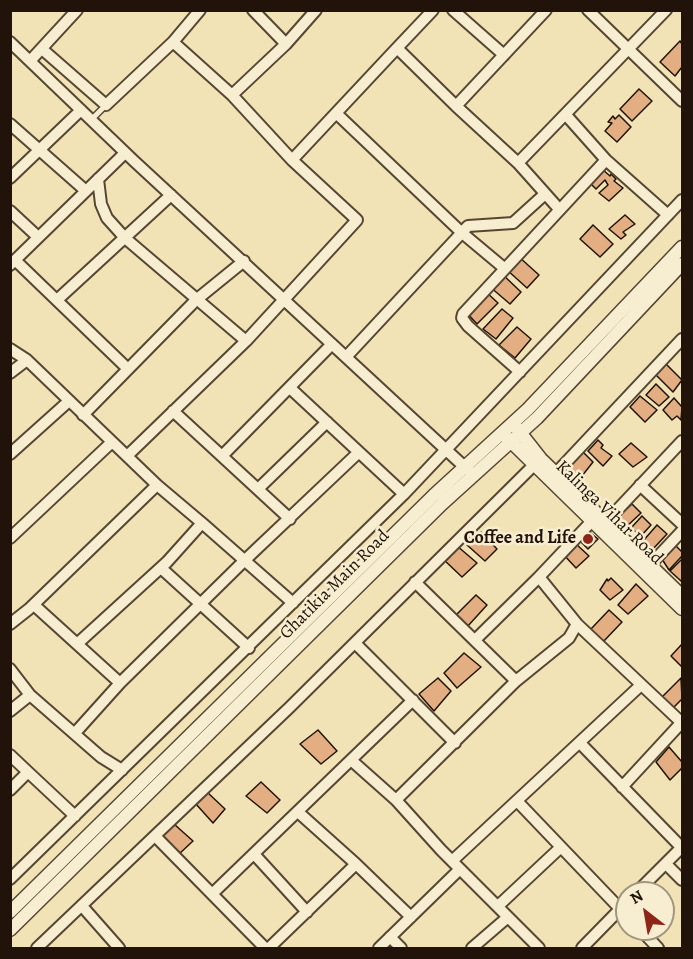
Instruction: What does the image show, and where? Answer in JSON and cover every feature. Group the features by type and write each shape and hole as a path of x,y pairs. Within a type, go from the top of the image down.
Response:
{"street":[{"path":"30,61 77,10"},
{"path":"42,49 106,105 173,42 200,10"},
{"path":"253,10 285,44"},
{"path":"232,95 285,44 316,10"},
{"path":"292,160 433,10"},
{"path":"453,10 504,56"},
{"path":"456,106 546,10"},
{"path":"588,10 682,101"},
{"path":"518,163 666,10"},
{"path":"10,42 125,153 469,471"},
{"path":"127,456 286,300 357,220 292,160 232,95 173,42"},
{"path":"397,48 518,163 559,209"},
{"path":"10,178 81,110"},
{"path":"337,114 462,232 504,268"},
{"path":"566,114 606,160 668,215"},
{"path":"10,124 86,191"},
{"path":"125,153 13,263 57,300 128,369"},
{"path":"520,372 462,318 471,303 606,160"},
{"path":"98,179 101,204 107,218 125,238 246,341"},
{"path":"346,357 462,232 472,224 513,223 525,216 545,194"},
{"path":"57,300 171,195"},
{"path":"10,879 249,648 404,494 682,200"},
{"path":"10,211 38,237"},
{"name":"Ghatikia Main Road","path":"517,428 682,247"},
{"path":"84,415 196,300 244,261"},
{"name":"Ghatikia Main Road","path":"10,912 469,471 517,428 682,264"},
{"path":"556,473 682,339"},
{"path":"222,456 332,344"},
{"path":"11,350 27,360 157,485 293,603"},
{"path":"10,373 27,360"},
{"path":"290,388 404,494"},
{"path":"10,454 69,401"},
{"path":"173,411 290,519"},
{"path":"258,489 327,422"},
{"name":"Kalinga Vihar Road","path":"517,428 538,462 592,521 682,609"},
{"name":"Kalinga Vihar Road","path":"506,438 556,473 682,596"},
{"path":"606,522 682,441"},
{"path":"10,538 112,442"},
{"path":"75,733 120,683 359,452"},
{"path":"37,948 355,643 538,462"},
{"name":"Ghatikia Main Road","path":"10,930 469,471"},
{"path":"10,624 34,605 157,485"},
{"path":"640,485 682,524"},
{"path":"475,640 592,521"},
{"path":"77,644 161,568 202,524"},
{"path":"650,565 682,531"},
{"path":"161,568 249,648"},
{"path":"538,578 577,624 682,723 622,787"},
{"path":"416,582 516,681"},
{"path":"34,605 120,683"},
{"path":"396,800 516,681 569,638 577,624"},
{"path":"355,643 455,743"},
{"path":"10,669 30,695 101,757 122,770"},
{"path":"452,861 641,685"},
{"path":"11,712 30,695"},
{"path":"212,894 413,700"},
{"path":"580,743 682,848 648,881"},
{"path":"10,755 75,816"},
{"path":"351,760 396,800 452,861 539,948"},
{"path":"10,790 28,772"},
{"path":"518,801 615,899"},
{"path":"298,812 411,917"},
{"path":"155,836 267,948 356,864"},
{"path":"498,906 561,847"},
{"path":"254,854 307,912"},
{"path":"666,864 682,880"},
{"path":"379,948 460,869"},
{"path":"82,906 119,948"},
{"path":"472,948 508,917"},
{"path":"582,948 615,918"},
{"path":"390,937 401,948"}],"lane":[{"path":"92,119 106,105"}],"building":[{"path":"680,41 682,67 675,76 660,62"},
{"path":"639,89 652,101 632,121 620,109"},
{"path":"619,115 631,127 617,142 605,131 612,123 608,122 613,116 615,119"},
{"path":"602,169 610,176 611,174 616,179 614,181 623,188 609,201 599,193 608,185 605,180 596,189 590,183"},
{"path":"625,215 635,224 623,232 626,235 621,239 609,229"},
{"path":"593,225 613,244 600,257 580,239"},
{"path":"518,256 539,275 527,288 506,269"},
{"path":"501,273 521,292 510,304 489,286"},
{"path":"485,291 498,303 477,324 466,312"},
{"path":"502,309 513,318 496,339 483,329"},
{"path":"517,327 531,339 515,358 499,345"},
{"path":"666,364 682,380 673,392 656,375"},
{"path":"656,384 669,397 659,406 646,395"},
{"path":"640,396 657,410 645,422 630,407"},
{"path":"674,398 682,407 681,420 677,416 672,420 663,410"},
{"path":"598,440 603,445 601,448 612,456 603,466 588,451"},
{"path":"631,443 647,457 633,467 619,454"},
{"path":"582,451 593,462 578,481 567,469"},
{"path":"632,504 641,513 625,528 617,518"},
{"path":"642,516 651,525 641,536 631,528"},
{"path":"657,525 667,534 652,550 643,541"},
{"name":"Coffee and Life","path":"587,530 598,539 588,549 579,540"},
{"path":"481,532 497,549 485,561 467,545"},
{"path":"575,543 589,556 576,568 563,554"},
{"path":"674,544 682,552 682,556 669,570 662,559"},
{"path":"456,545 477,563 462,577 443,559"},
{"path":"682,559 682,579 681,581 670,571"},
{"path":"611,578 623,590 610,600 600,590 607,579 608,581"},
{"path":"636,584 648,596 628,614 618,605"},
{"path":"476,595 487,605 467,627 456,615"},
{"path":"609,610 622,622 603,642 590,630"},
{"path":"682,644 682,667 671,656"},
{"path":"464,653 481,667 457,688 444,673"},
{"path":"438,678 451,691 434,711 419,694"},
{"path":"681,678 682,699 672,709 661,698"},
{"path":"318,730 337,751 321,764 300,744"},
{"path":"669,747 682,762 682,768 670,780 656,762"},
{"path":"261,782 280,800 267,813 246,796"},
{"path":"207,792 225,809 213,823 195,803"},
{"path":"174,824 193,841 178,855 160,837"}],"place":[{"name":"Coffee and Life","path":"588,539"}]}
